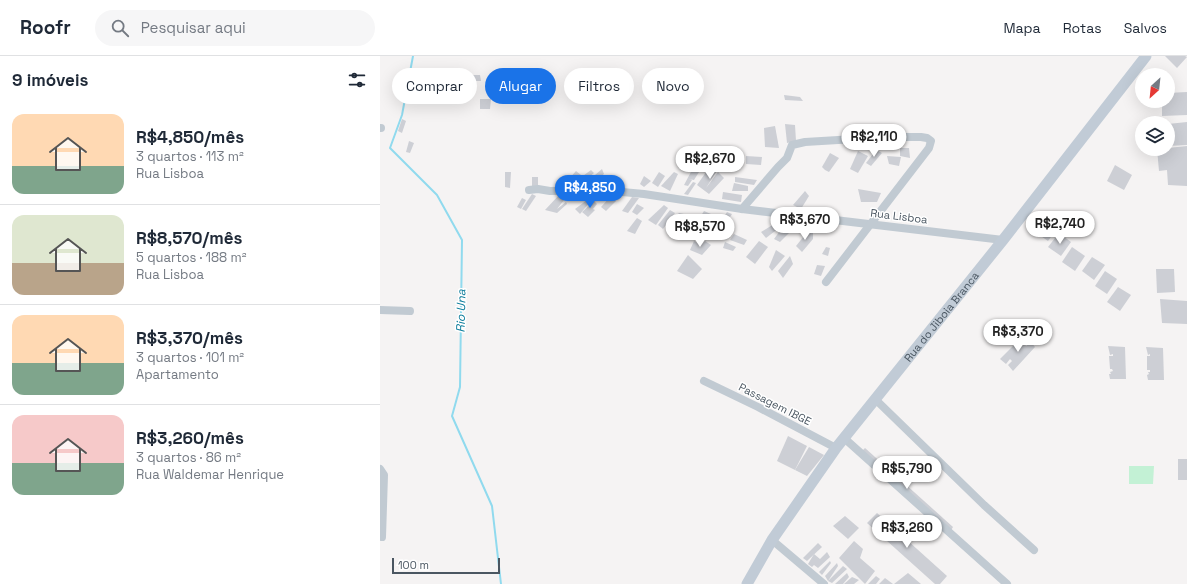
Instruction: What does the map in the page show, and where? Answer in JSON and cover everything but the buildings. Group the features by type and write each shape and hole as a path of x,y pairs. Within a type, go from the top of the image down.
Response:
{"main road":[{"name":"Rua do Jiboia Branca","path":"750,583 772,540 836,448 1003,240 1146,56"}],"street":[{"path":"742,208 787,158 792,145 804,142 888,137 921,137 930,139 931,144 929,148 826,282"},
{"name":"Rua Lisboa","path":"529,190 600,190 644,194 742,208 1003,240"},
{"path":"380,310 410,311"},
{"name":"Passagem IBGE","path":"704,381 758,407 836,448"},
{"path":"875,399 984,505 1034,550"},
{"path":"844,438 1007,584"},
{"path":"380,469 384,475 382,537"},
{"path":"772,540 824,584"}],"green space":[{"path":"1129,466 1154,466 1153,484 1129,484"}],"waterway":[{"name":"Rio Una","path":"413,56 402,115 390,148 437,195 462,240 460,387 452,416 492,506 501,584"}]}
